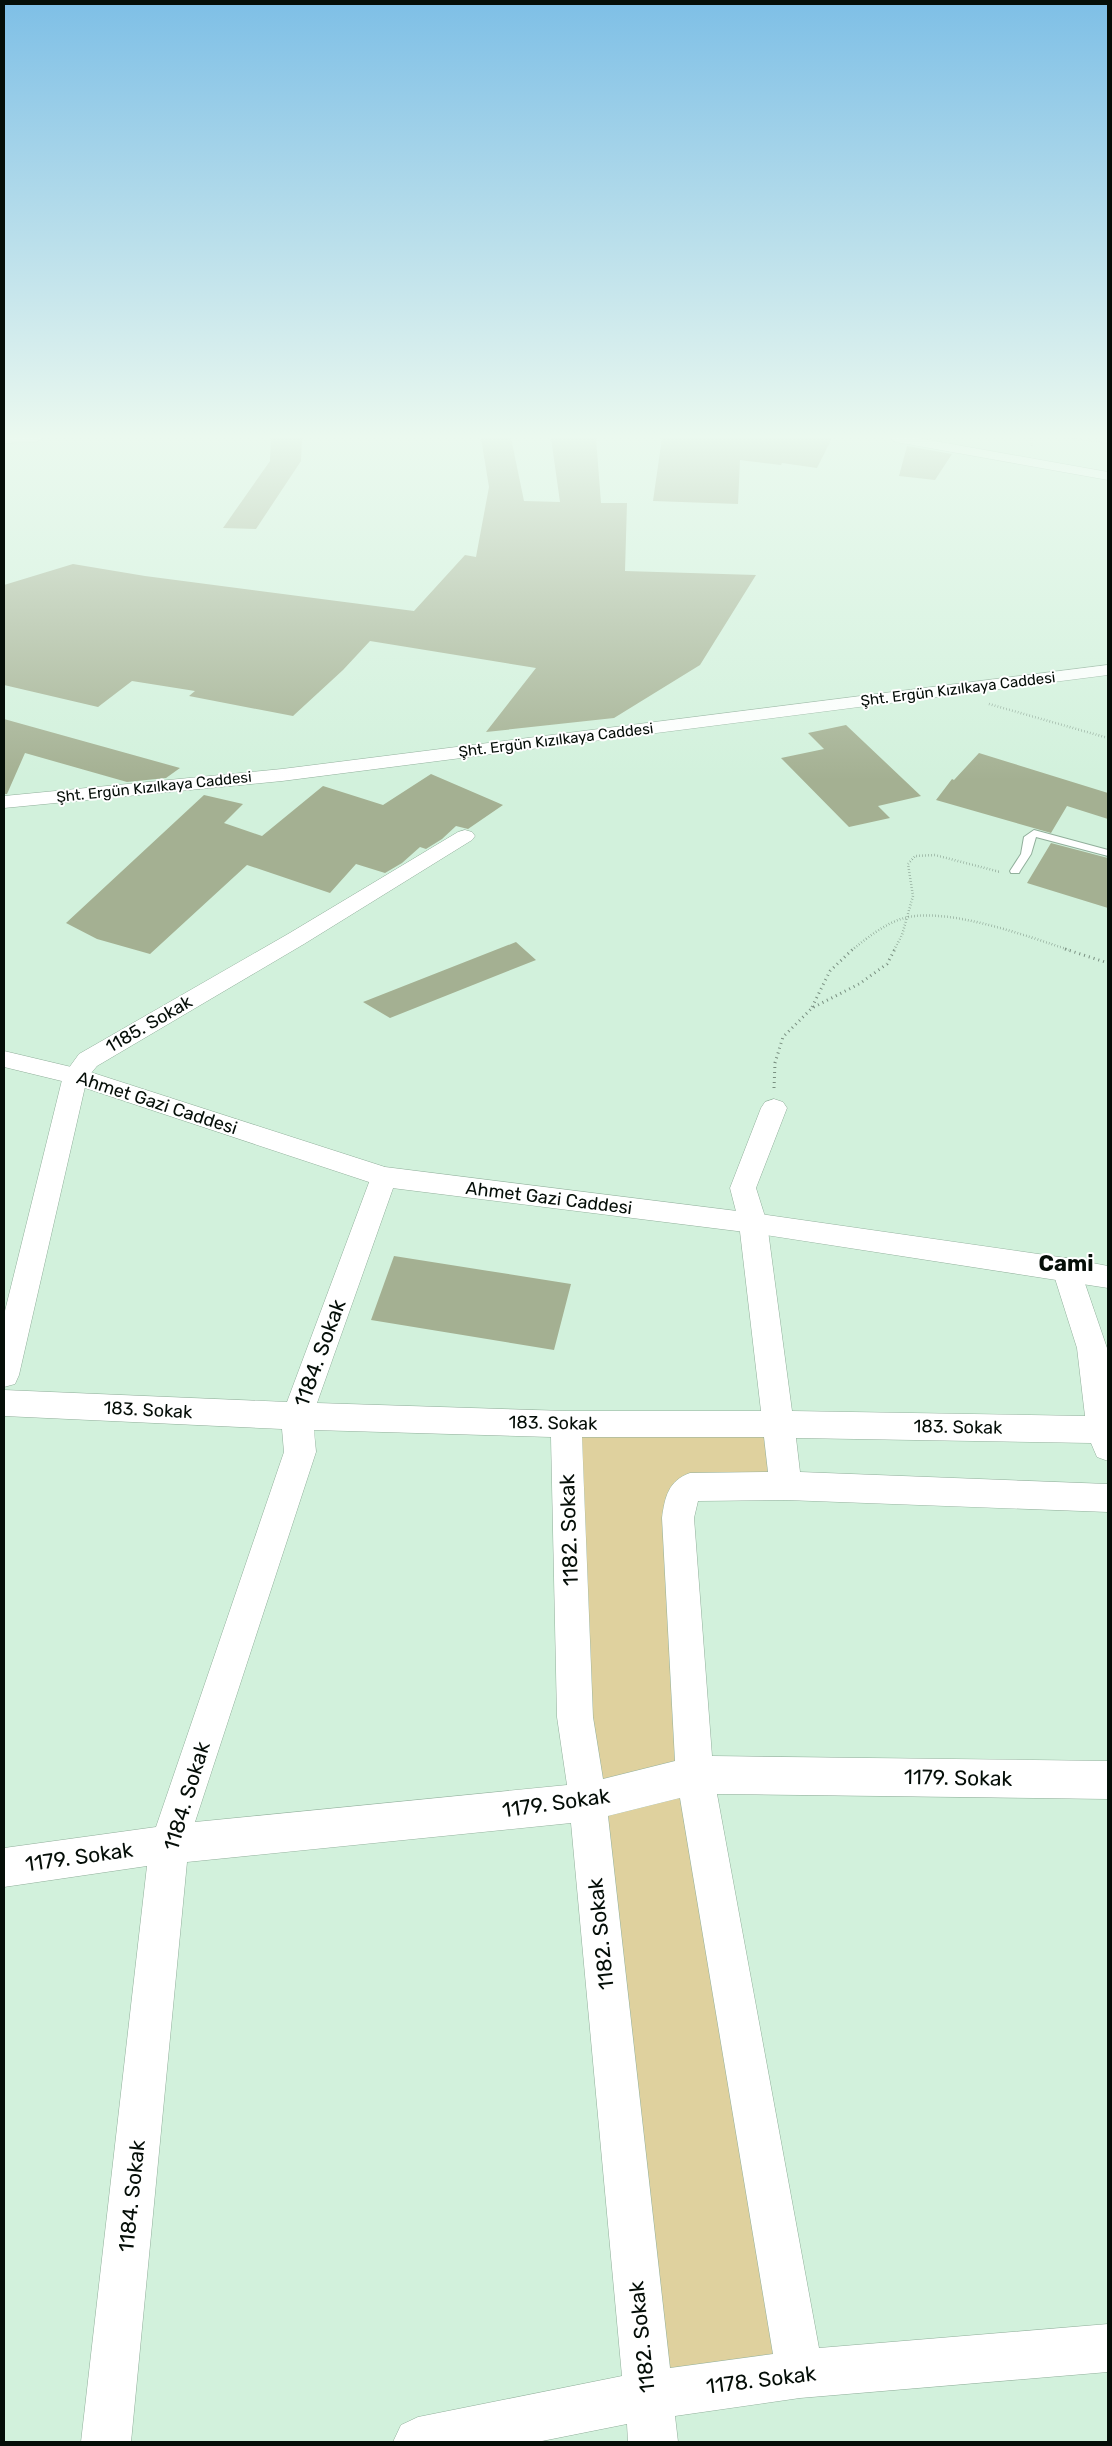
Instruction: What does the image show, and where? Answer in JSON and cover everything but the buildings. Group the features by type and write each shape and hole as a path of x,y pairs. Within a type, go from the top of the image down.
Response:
{"street":[{"name":"Şht. Ergün Kızılkaya Caddesi","path":"4,802 282,775 1108,670"},
{"name":"1185. Sokak","path":"4,1375 75,1076 88,1060 296,939 465,836"},
{"name":"Ahmet Gazi Caddesi","path":"4,1059 75,1076 384,1177 753,1223 1066,1269 1108,1277"},
{"path":"774,1108 743,1188 753,1223 786,1486"},
{"name":"1184. Sokak","path":"106,2442 169,1844 300,1452 297,1416 384,1177"},
{"path":"1066,1269 1092,1348 1105,1438"},
{"name":"183. Sokak","path":"4,1403 297,1416 566,1424 779,1424 1105,1438"},
{"name":"1182. Sokak","path":"566,1424 574,1717 588,1802 653,2442"},
{"path":"800,2374 696,1775 678,1518 681,1499 690,1487 786,1486 1108,1498"},
{"name":"1179. Sokak","path":"4,1867 169,1844 588,1802 696,1775 1108,1780"},
{"name":"1178. Sokak","path":"418,2442 648,2395 800,2374 1108,2348"}],"lane":[{"path":"1015,870 1026,854 1029,837 1034,833 1108,853"}],"path":[{"path":"952,690 986,703 1079,727 1108,738"},
{"path":"774,1108 775,1063 783,1037 812,1008 859,984 887,964 902,935 913,896 908,864 916,856 936,854 999,872 1015,870"},
{"path":"812,1008 824,978 842,959 874,933 907,917 944,917 974,922 1108,963"}],"shaded area":[{"path":"566,1424 779,1424 786,1486 690,1487 695,1775 800,2374 648,2395"}],"district":[{"name":"Cami","path":"1066,1263"}]}
